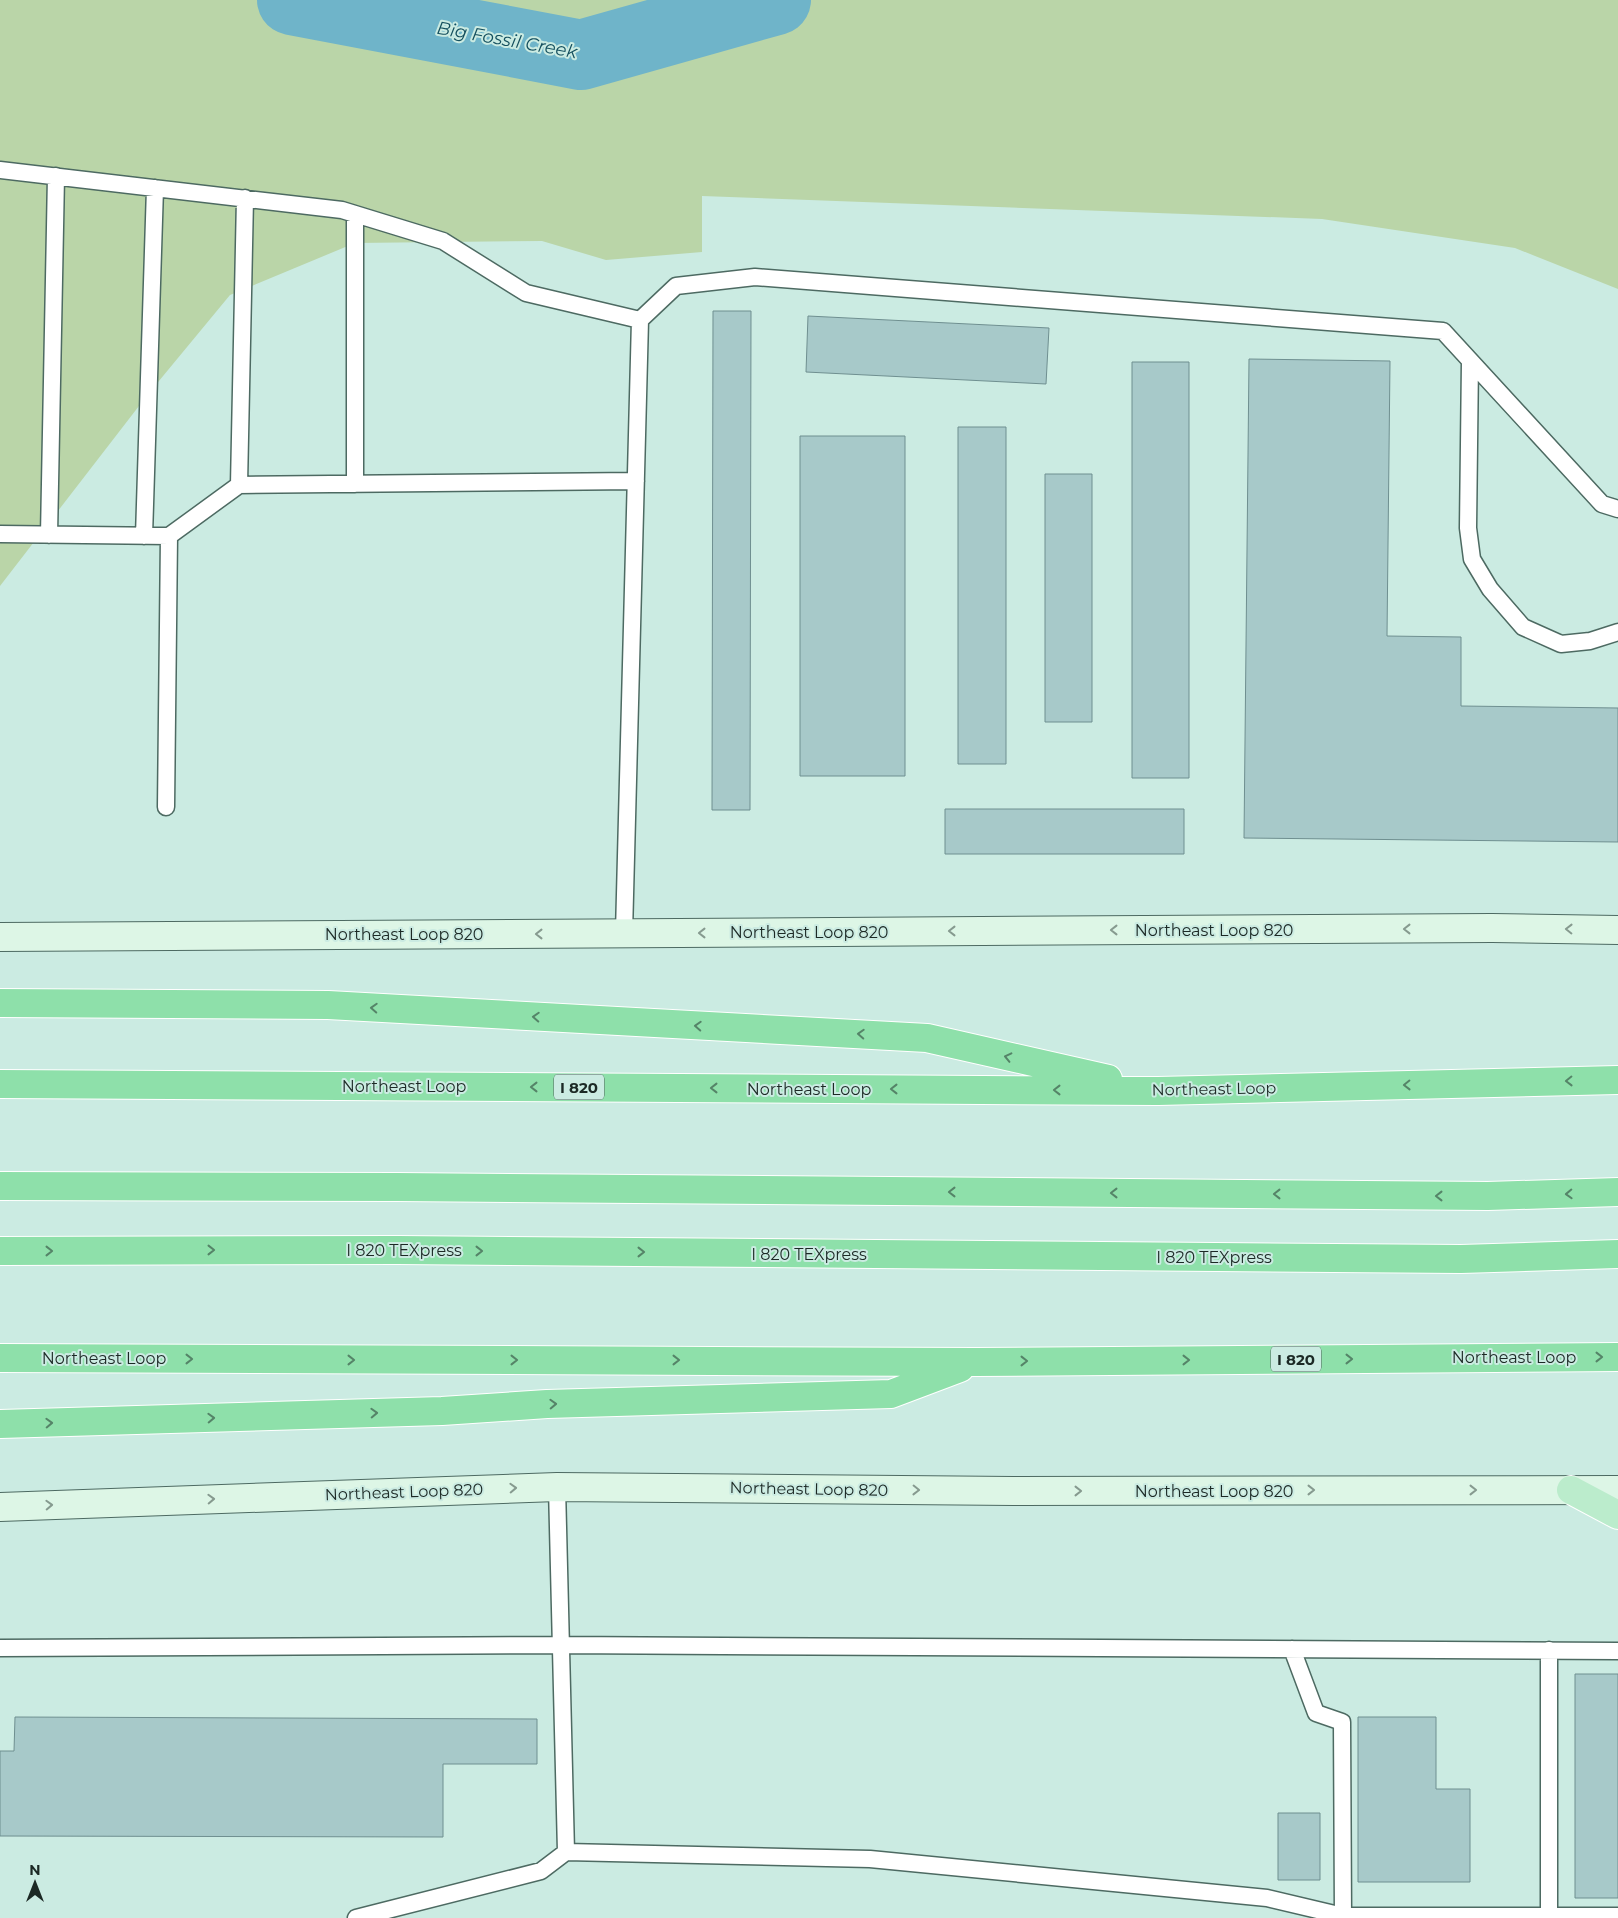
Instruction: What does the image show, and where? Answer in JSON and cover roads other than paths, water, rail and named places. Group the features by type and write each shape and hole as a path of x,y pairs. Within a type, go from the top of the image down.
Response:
{"highway":[{"path":"0,1003 328,1005 927,1038 1158,1091"},
{"name":"Northeast Loop","path":"0,1084 1158,1091 1618,1080"},
{"path":"0,1186 407,1187 1488,1196 1618,1192"},
{"name":"I 820 TEXpress","path":"0,1251 398,1250 1451,1259 1618,1254"},
{"name":"Northeast Loop","path":"0,1358 975,1362 1618,1357"},
{"path":"0,1424 442,1411 548,1404 891,1394 975,1362"}],"main road":[{"name":"Northeast Loop 820","path":"0,937 1482,928 1618,930"},
{"name":"Northeast Loop 820","path":"0,1507 557,1486 1004,1491 1618,1490"},
{"path":"1571,1490 1618,1515"}],"lane":[{"path":"0,170 342,210 443,241 526,293 640,320"},
{"path":"50,535 56,176"},
{"path":"144,536 155,188"},
{"path":"239,485 245,198"},
{"path":"355,214 355,484"},
{"path":"624,933 640,320 676,286 755,277 1443,331 1602,504 1618,509"},
{"path":"1470,361 1468,528 1472,559 1490,590 1523,627 1561,644 1590,641 1618,632"},
{"path":"0,534 169,536 239,485 636,481"},
{"path":"166,807 169,536"},
{"path":"557,1486 566,1852"},
{"path":"0,1648 561,1645 1618,1651"},
{"path":"1292,1649 1316,1713 1342,1722 1343,1916"},
{"path":"1549,1650 1549,1916"},
{"path":"356,1918 541,1872 566,1852 870,1859 1267,1898 1343,1916 1618,1916"}],"waterway":[{"name":"Big Fossil Creek","path":"292,0 581,55 776,0"}]}
